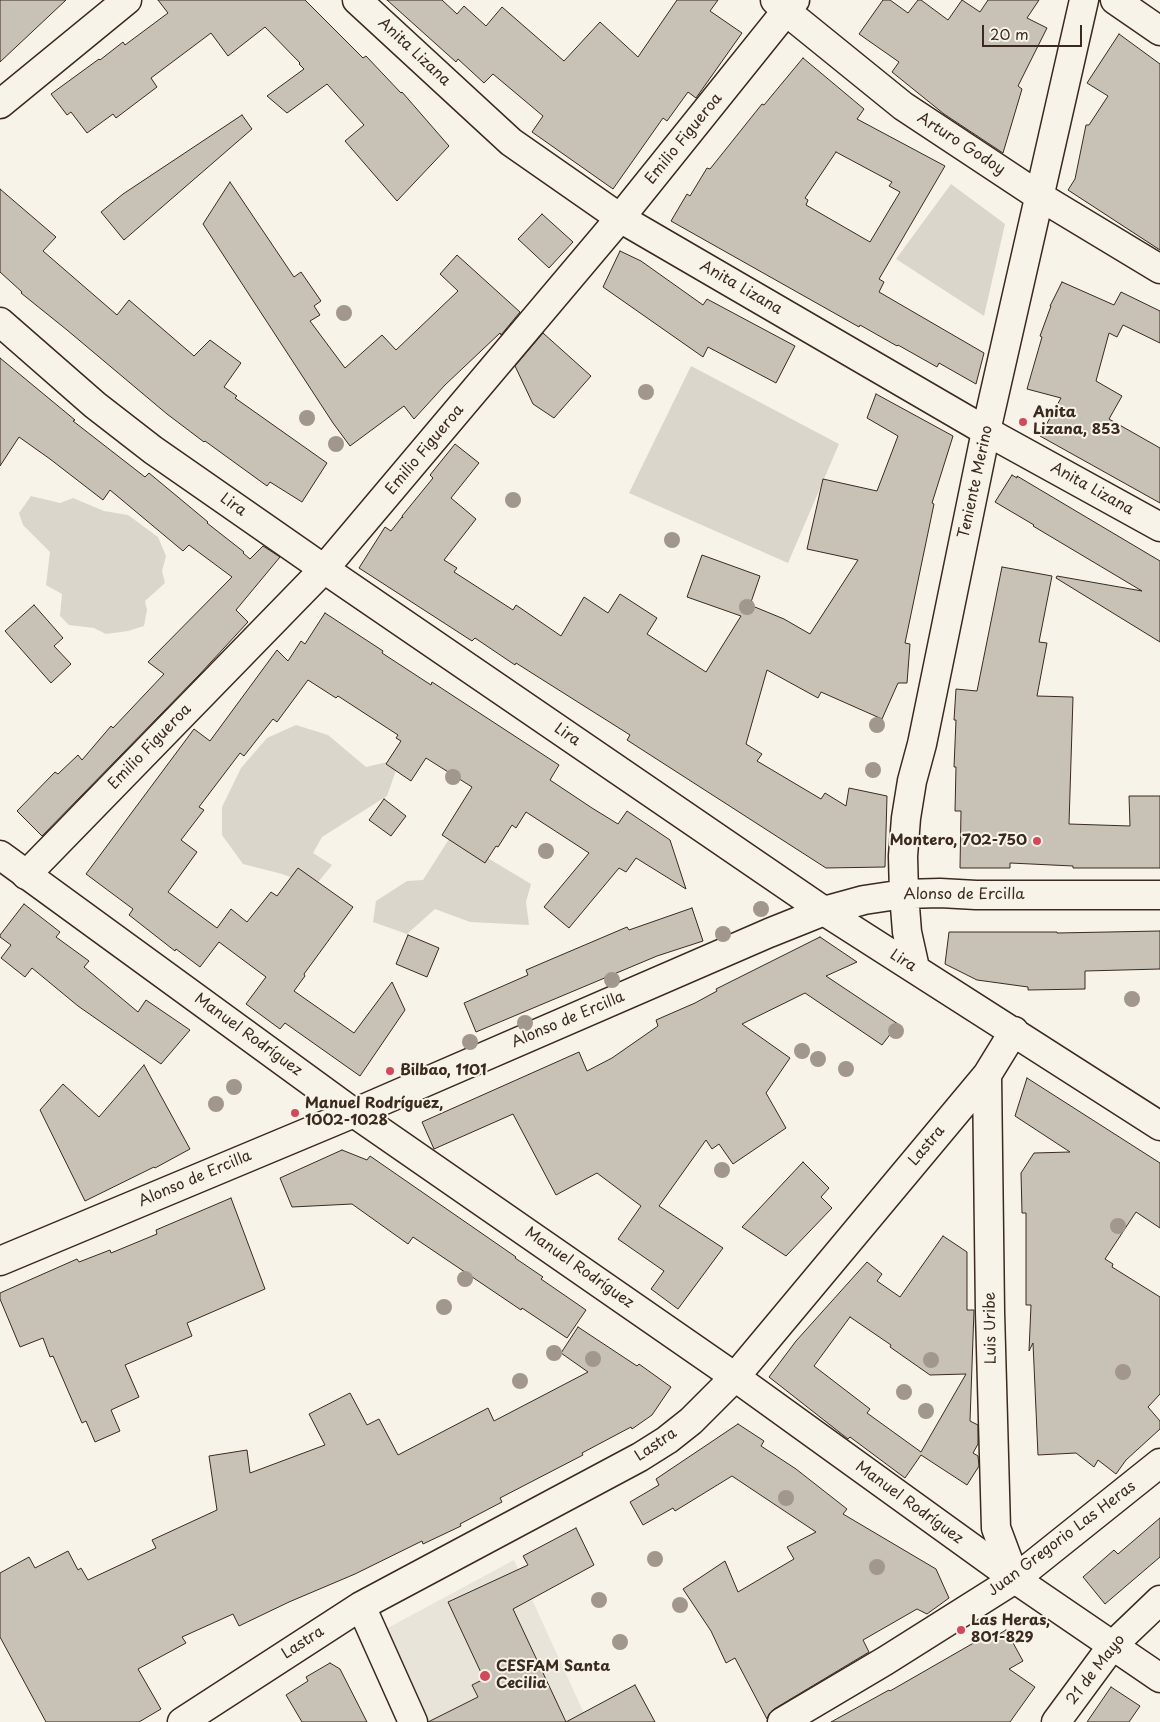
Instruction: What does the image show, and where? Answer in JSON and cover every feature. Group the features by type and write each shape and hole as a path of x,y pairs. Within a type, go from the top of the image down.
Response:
{"street":[{"path":"0,104 127,0"},
{"name":"Anita Lizana","path":"357,0 511,142 620,218 986,431 1160,527"},
{"name":"Teniente Merino","path":"915,968 908,932 903,856 906,818 912,781 922,744 986,431 1084,0"},
{"path":"1115,0 1160,31"},
{"name":"Emilio Figueroa","path":"26,875 324,569 620,218 786,4"},
{"name":"Arturo Godoy","path":"786,4 903,106 1039,196 1160,269"},
{"name":"Lira","path":"0,322 95,405 153,450 324,569 824,911 1158,1122"},
{"name":"Manuel Rodríguez","path":"0,855 354,1113 735,1377 1015,1579 1160,1678"},
{"name":"Alonso de Ercilla","path":"0,1261 354,1113 769,933 824,911 864,900 904,894 1160,895"},
{"name":"Lastra","path":"182,1722 361,1606 640,1456 667,1440 691,1421 735,1377 987,1074 1014,1032"},
{"name":"Luis Uribe","path":"987,1074 990,1312 996,1528 1015,1579"},
{"name":"Juan Gregorio Las Heras","path":"782,1722 885,1661 1015,1579 1160,1463"},
{"name":"21 de Mayo","path":"1056,1722 1112,1646 1160,1600"},
{"path":"361,1606 412,1722"}],"shaded area":[{"path":"951,184 1005,224 984,316 896,259"},
{"path":"691,366 839,444 788,563 629,493"},
{"path":"31,496 60,503 73,498 104,511 128,515 158,537 166,556 162,571 165,583 145,601 147,610 144,626 128,631 106,634 94,628 69,625 60,616 62,594 46,585 50,552 23,525 19,513"},
{"path":"296,725 328,735 366,767 400,759 387,796 322,837 313,853 332,865 315,886 282,874 243,864 222,835 222,807 241,768 267,738"},
{"path":"451,836 531,884 526,902 529,925 470,922 435,909 407,934 373,922 376,901 407,881 423,880"},
{"name":"CESFAM Santa Cecilia","path":"514,1560 588,1722 422,1722 384,1630"}],"building":[{"path":"0,0 66,0 0,62"},
{"path":"158,0 305,0 363,58 366,56 402,92 449,146 397,201 345,141 364,125 327,84 287,113 267,96 304,69 265,27 228,56 211,33 151,78 157,87 116,118 113,114 87,133 71,112 67,115 51,94 123,42 125,45 168,13"},
{"path":"387,0 442,0 457,14 464,6 486,26 502,7 564,61 600,22 638,57 677,0 718,0 710,11 742,33 696,98 688,92 667,121 663,118 613,189 532,132 543,116 493,74 484,83 458,59 456,62"},
{"path":"883,0 890,0 908,13 918,0 921,0 948,20 962,0 980,12 988,0 1039,0 1027,18 1047,28 1018,86 1022,89 1003,153 944,114 892,72 899,62 859,34"},
{"path":"1119,34 1160,64 1160,250 1068,190 1075,179 1086,125 1089,125 1108,96 1087,83"},
{"path":"803,58 864,109 857,119 945,166 879,279 884,282 879,292 984,353 976,384 939,363 937,367 860,325 859,327 671,221 687,194 690,196 707,168 710,169 762,104 764,105","holes":["836,152 892,182 889,186 900,192 870,242 806,205 808,200 805,198"]},
{"path":"242,115 252,129 124,240 101,212 123,194"},
{"path":"230,182 294,277 301,272 321,301 314,306 320,315 310,321 345,368 382,335 396,350 458,291 440,274 457,255 520,312 501,335 500,333 445,385 414,419 404,406 350,446 203,224"},
{"path":"0,189 56,237 43,251 117,315 129,300 194,356 210,340 241,363 224,387 237,396 235,398 327,463 302,502 270,482 267,486 167,414 21,293 0,272"},
{"path":"542,214 573,242 549,268 518,239"},
{"path":"620,251 641,261 703,305 707,299 795,346 776,383 708,347 703,357 603,287"},
{"path":"1062,282 1114,305 1121,292 1160,311 1160,343 1123,325 1117,337 1109,333 1096,381 1122,396 1109,419 1160,448 1160,503 1040,436 1061,398 1027,389 1042,337 1040,336 1050,306"},
{"path":"543,333 591,376 554,418 533,404 515,366"},
{"path":"0,358 75,420 73,421 145,477 149,473 250,559 263,546 280,557 236,610 248,622 42,836 17,811 55,772 58,774 78,755 82,760 111,726 113,728 164,674 148,662 232,577 189,545 183,551 110,490 103,500 19,437 0,466"},
{"path":"876,394 953,436 932,503 934,504 905,643 910,644 907,683 898,683 882,719 821,692 818,698 767,670 746,744 762,754 757,761 821,799 825,793 846,806 849,788 887,796 885,867 826,868 627,740 630,735 516,663 515,665 475,638 472,641 359,568 385,527 391,531 403,518 402,516 433,478 430,475 455,444 479,463 451,498 476,519 444,560 457,568 454,572 513,610 516,605 561,636 584,597 608,613 620,594 657,618 647,634 706,672 741,616 687,597 702,555 760,576 750,605 784,619 810,634 858,560 807,549 823,479 877,491 898,436 867,418"},
{"path":"1012,475 1017,478 1017,476 1160,561 1160,642 1056,578 1057,576 1142,591 995,502"},
{"path":"1002,567 1052,576 1039,642 1047,643 1037,696 1073,697 1069,824 1130,826 1129,796 1160,796 1160,868 1073,868 1073,866 1010,863 1010,868 960,868 961,811 955,811 956,767 954,767 956,689 977,691"},
{"path":"34,605 63,638 54,646 71,664 51,683 5,631"},
{"path":"325,613 431,685 432,682 559,765 550,780 592,808 618,824 627,811 670,840 686,889 636,858 626,872 619,868 569,928 544,907 589,853 526,812 516,828 512,825 485,863 442,835 472,787 426,758 411,781 386,764 401,741 396,738 398,735 338,696 336,698 308,680 277,722 273,719 244,756 240,753 199,807 204,810 181,840 197,852 168,892 217,928 231,909 247,922 271,892 277,896 298,868 353,907 304,974 305,976 294,991 354,1033 392,982 405,1010 360,1076 285,1023 280,1029 246,1004 266,977 219,942 200,967 176,949 175,951 129,915 133,909 86,874 194,729 210,741 277,650 288,661 301,641 305,644"},
{"path":"384,799 406,816 391,836 369,820"},
{"path":"24,904 60,932 56,937 89,961 84,967 138,1012 146,1000 190,1030 161,1064 78,1006 32,968 25,977 1,958 11,945 0,935"},
{"path":"692,908 703,941 657,956 476,1032 464,1003 528,975 526,970 627,927 629,930"},
{"path":"1160,931 1160,969 1085,971 1085,989 1028,990 1028,987 977,980 945,964 949,932 1057,933"},
{"path":"408,935 439,948 427,977 396,964"},
{"path":"820,937 857,962 826,976 898,1024 882,1045 805,993 742,1024 790,1058 766,1093 786,1128 733,1164 719,1144 712,1149 706,1140 659,1206 723,1248 678,1309 651,1289 664,1271 618,1239 641,1206 597,1173 556,1195 513,1114 434,1149 422,1122 579,1052 587,1071 612,1058 658,1026 656,1020 695,1003 717,991 716,989"},
{"path":"144,1065 190,1149 85,1201 40,1110 63,1084 99,1117"},
{"path":"1027,1078 1160,1163 1160,1228 1136,1212 1105,1259 1113,1264 1112,1267 1160,1297 1160,1394 1148,1407 1160,1421 1160,1429 1126,1460 1116,1474 1098,1460 1094,1467 1076,1453 1038,1455 1033,1343 1029,1351 1031,1305 1026,1305 1026,1213 1022,1213 1021,1173 1034,1153 1070,1152 1015,1116"},
{"path":"342,1150 367,1160 370,1156 516,1257 543,1277 541,1279 586,1310 567,1338 522,1308 521,1310 413,1237 408,1244 352,1204 292,1207 280,1178"},
{"path":"803,1162 829,1188 821,1197 832,1208 786,1256 742,1227"},
{"path":"231,1198 265,1289 187,1323 192,1336 125,1365 139,1397 111,1410 120,1431 95,1442 86,1421 82,1423 53,1356 50,1357 43,1338 20,1347 0,1299 0,1293 77,1259 79,1262 110,1250 111,1253 157,1234 156,1230"},
{"path":"943,1236 967,1252 967,1310 974,1310 970,1421 978,1425 978,1444 973,1453 978,1456 979,1466 967,1485 921,1455 905,1478 850,1437 848,1439 769,1377 796,1341 867,1262 882,1274 877,1281 900,1297","holes":["850,1317 891,1345 890,1347 930,1375 966,1374 921,1452 867,1413 870,1409 814,1366"]},
{"path":"578,1327 637,1366 639,1364 671,1387 652,1415 632,1429 631,1427 582,1453 583,1455 500,1498 502,1502 460,1524 461,1526 423,1544 422,1541 355,1574 239,1626 233,1614 182,1637 186,1643 138,1669 161,1709 139,1722 46,1722 0,1637 0,1573 29,1557 35,1568 68,1551 78,1570 81,1568 88,1580 156,1548 152,1540 217,1510 209,1456 247,1450 250,1473 325,1445 309,1414 350,1393 367,1425 379,1419 398,1455 488,1408 494,1421 588,1372 561,1353"},
{"path":"738,1424 764,1441 761,1446 796,1469 847,1509 843,1514 936,1569 949,1598 927,1614 917,1609 863,1640 869,1652 774,1709 767,1719 735,1658 726,1663 711,1631 683,1589 725,1561 738,1592 794,1559 787,1547 816,1532 732,1476 675,1511 673,1508 643,1525 630,1502 659,1485 656,1479"},
{"path":"1160,1518 1160,1557 1105,1604 1083,1577 1114,1550 1118,1554"},
{"path":"576,1528 594,1565 513,1609 566,1722 428,1722 478,1697 472,1685 484,1679 448,1602 528,1565 523,1556"},
{"path":"1006,1630 1023,1661 1009,1669 1035,1687 1010,1722 831,1722 890,1691 984,1637 987,1641"},
{"path":"330,1663 340,1669 367,1722 302,1722 286,1695 308,1681 306,1677"},
{"path":"635,1685 655,1722 566,1722"},
{"path":"1111,1687 1140,1706 1129,1722 1087,1722"}],"place":[{"name":"Anita Lizana, 853","path":"1023,422"},
{"name":"Montero, 702-750","path":"1037,841"},
{"name":"Bilbao, 1101","path":"390,1071"},
{"name":"Manuel Rodríguez, 1002-1028","path":"295,1113"},
{"name":"Las Heras, 801-829","path":"961,1630"},
{"name":"CESFAM Santa Cecilia","path":"485,1676"}]}
